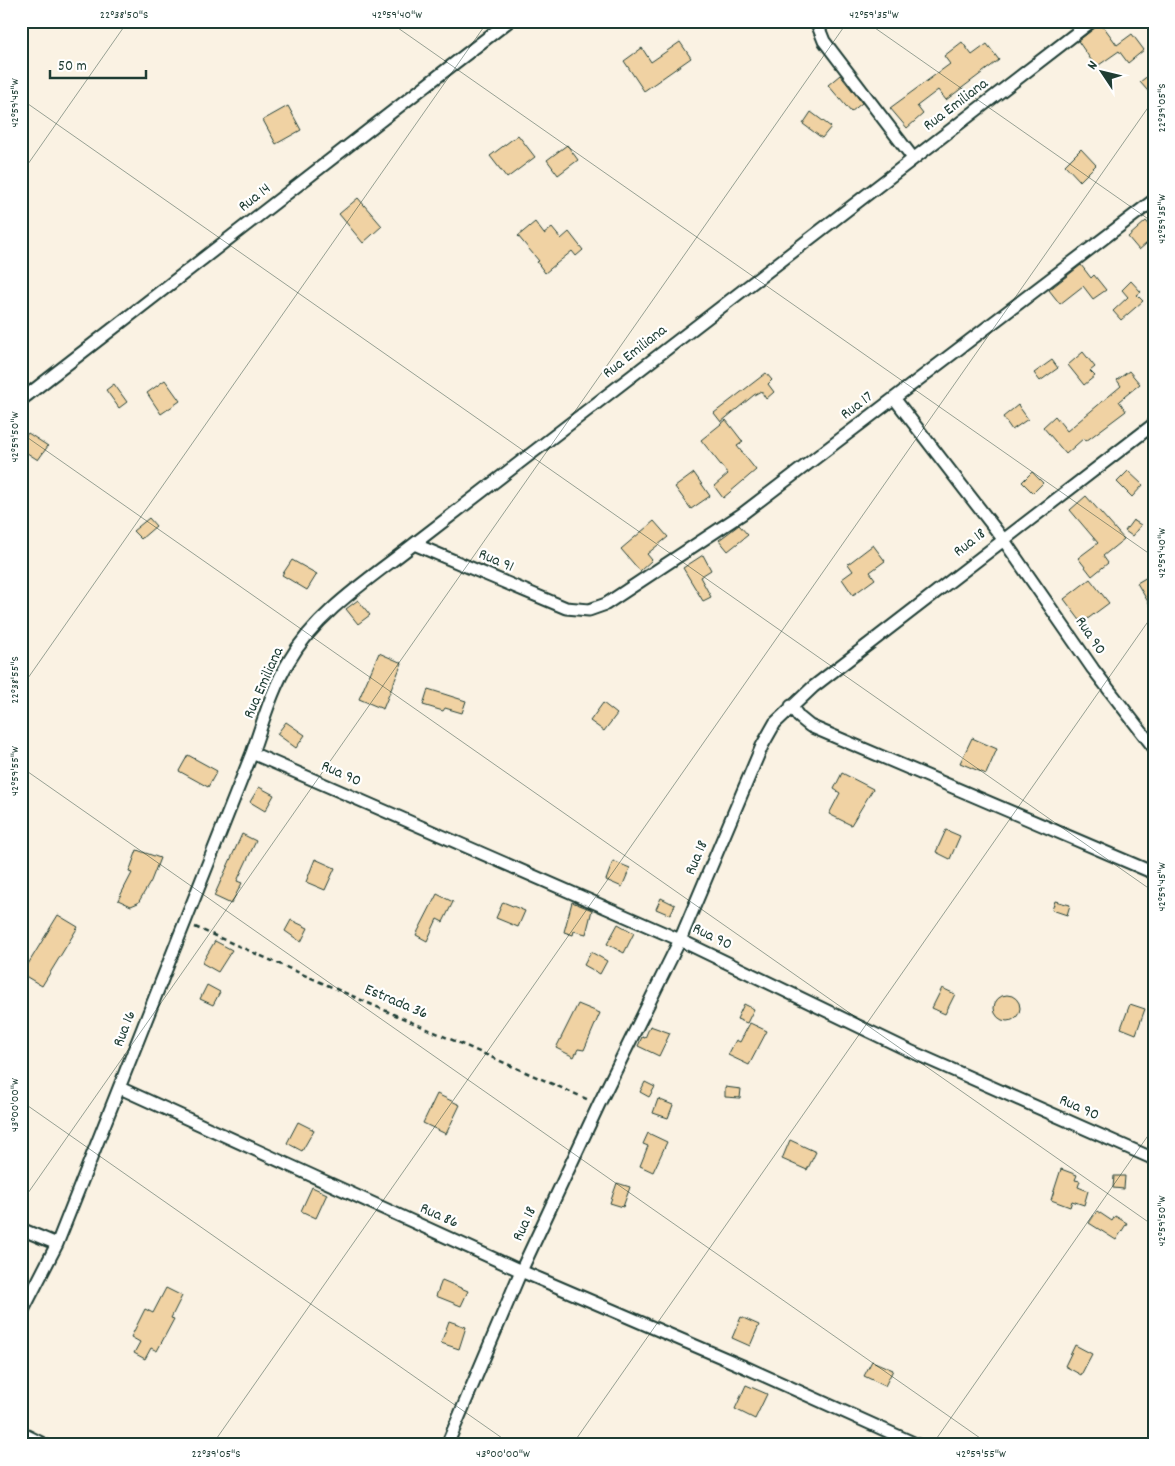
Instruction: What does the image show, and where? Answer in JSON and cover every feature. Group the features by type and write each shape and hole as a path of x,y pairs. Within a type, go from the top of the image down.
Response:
{"street":[{"name":"Rua 14","path":"21,400 509,21"},
{"path":"816,21 824,41 913,158"},
{"name":"Rua Emiliana","path":"252,753 272,697 289,661 302,640 335,607 1092,21"},
{"name":"Rua 17","path":"566,608 589,610 606,604 626,593 742,514 1154,200"},
{"name":"Rua 90","path":"894,398 1003,539 1093,670 1154,748"},
{"name":"Rua 18","path":"447,1445 521,1271 599,1104 680,940 762,746 775,723 790,706 1003,539 1154,424"},
{"name":"Rua 91","path":"414,544 566,608"},
{"path":"790,706 810,726 1154,873"},
{"name":"Rua 90","path":"252,753 680,940 910,1051 1154,1159"},
{"name":"Rua 16","path":"21,1314 57,1244 252,753"},
{"name":"Rua 86","path":"120,1088 521,1271 747,1368 918,1445"},
{"path":"21,1228 57,1244"},
{"path":"21,1433 45,1445"}],"path":[{"name":"Estrada 36","path":"184,922 599,1104"}],"building":[{"path":"1101,23 1117,45 1132,34 1144,50 1128,63 1119,51 1096,67 1078,41"},
{"path":"680,42 691,58 644,91 624,61 642,48 651,62"},
{"path":"962,42 972,55 987,44 999,60 946,100 938,90 917,106 923,114 907,128 890,108 950,64 944,56"},
{"path":"1154,71 1154,98 1140,82"},
{"path":"840,75 862,103 851,112 828,85"},
{"path":"288,106 301,130 276,144 263,120"},
{"path":"811,112 831,127 822,138 803,124"},
{"path":"518,135 535,157 507,178 490,156"},
{"path":"567,145 578,160 558,175 547,160"},
{"path":"1081,149 1096,165 1080,181 1065,165"},
{"path":"358,198 382,226 363,243 339,214"},
{"path":"1146,221 1154,230 1154,237 1139,250 1128,237"},
{"path":"535,222 544,234 552,228 561,239 569,232 583,250 576,256 572,251 545,273 537,262 539,261 518,236"},
{"path":"1081,265 1091,278 1094,275 1106,290 1093,299 1083,286 1060,304 1049,290"},
{"path":"1131,281 1141,292 1137,295 1143,301 1121,320 1113,311 1128,297 1122,290"},
{"path":"1083,352 1095,367 1090,371 1095,376 1084,385 1068,365"},
{"path":"1052,360 1058,368 1040,381 1034,373"},
{"path":"1129,371 1140,384 1119,401 1126,411 1086,441 1084,438 1066,454 1043,427 1055,416 1067,431 1121,386 1117,380"},
{"path":"766,373 772,380 768,384 774,392 766,399 761,391 721,422 714,413"},
{"path":"165,380 180,401 161,414 147,393"},
{"path":"114,384 127,402 119,408 106,390"},
{"path":"1018,405 1028,419 1012,430 1003,417"},
{"path":"726,420 743,442 737,446 756,470 723,498 714,486 728,474 701,440"},
{"path":"28,433 48,446 38,460 21,449 21,442"},
{"path":"1128,471 1143,485 1132,497 1117,482"},
{"path":"1032,472 1043,483 1033,493 1022,482"},
{"path":"694,473 710,496 691,509 675,487"},
{"path":"1086,496 1124,539 1103,556 1108,563 1092,576 1078,558 1098,543 1070,510"},
{"path":"149,518 156,526 141,539 133,531"},
{"path":"1133,520 1141,525 1132,536 1125,531"},
{"path":"654,521 668,537 647,554 652,560 640,571 621,549"},
{"path":"739,525 748,535 728,551 719,540"},
{"path":"873,545 885,561 870,572 875,579 853,595 842,579 853,571 848,564"},
{"path":"703,555 711,570 700,577 711,597 703,601 683,568"},
{"path":"292,560 317,574 307,590 282,575"},
{"path":"1154,573 1154,612 1137,583"},
{"path":"1090,579 1109,603 1082,623 1064,599"},
{"path":"358,600 370,615 358,624 346,609"},
{"path":"379,653 402,663 383,709 359,699"},
{"path":"428,689 466,701 462,713 445,708 443,711 423,705"},
{"path":"603,703 617,714 604,731 590,721"},
{"path":"286,722 305,735 296,748 277,734"},
{"path":"972,738 997,749 986,774 960,763"},
{"path":"188,755 217,771 208,787 179,771"},
{"path":"842,773 873,789 851,825 829,814 840,793 834,789"},
{"path":"259,787 274,795 265,811 250,802"},
{"path":"946,830 960,836 950,859 936,852"},
{"path":"242,834 256,841 237,881 242,883 231,904 214,896"},
{"path":"137,850 160,858 151,881 138,903 131,906 118,900 132,873 129,872"},
{"path":"315,859 335,868 325,890 306,882"},
{"path":"613,861 630,868 622,887 606,880"},
{"path":"437,894 453,902 443,922 437,919 427,941 416,935"},
{"path":"661,898 675,905 670,915 656,909"},
{"path":"1055,901 1070,905 1067,915 1052,910"},
{"path":"503,902 525,911 518,927 496,918"},
{"path":"572,902 592,910 586,934 574,931 573,935 564,932"},
{"path":"58,915 78,927 42,986 22,974"},
{"path":"291,920 308,928 301,942 285,931"},
{"path":"618,924 634,933 624,953 607,944"},
{"path":"215,941 232,950 218,972 202,963"},
{"path":"591,952 607,961 600,974 584,965"},
{"path":"207,985 220,992 213,1005 200,999"},
{"path":"942,988 955,994 945,1014 932,1008"},
{"path":"1007,995 1016,999 1020,1008 1016,1017 1007,1021 998,1017 994,1008 998,999"},
{"path":"578,1004 600,1013 584,1050 578,1049 574,1057 556,1048"},
{"path":"744,1004 754,1009 747,1023 737,1019"},
{"path":"1130,1004 1145,1009 1136,1034 1121,1028"},
{"path":"750,1023 767,1031 749,1065 728,1055 736,1040 740,1042"},
{"path":"650,1026 670,1033 659,1056 638,1046 642,1037 645,1038"},
{"path":"645,1082 655,1087 649,1097 640,1092"},
{"path":"725,1087 741,1089 740,1098 725,1097"},
{"path":"437,1094 460,1105 446,1134 423,1123"},
{"path":"658,1099 673,1105 668,1118 653,1113"},
{"path":"298,1122 314,1130 302,1151 287,1143"},
{"path":"648,1133 667,1142 653,1172 640,1166 648,1146 643,1144"},
{"path":"790,1140 816,1152 807,1170 782,1159"},
{"path":"1061,1169 1077,1175 1075,1180 1080,1181 1078,1187 1088,1191 1084,1205 1072,1201 1070,1207 1051,1200"},
{"path":"1114,1176 1125,1176 1124,1189 1113,1188"},
{"path":"617,1183 630,1187 623,1207 610,1203"},
{"path":"312,1187 327,1194 316,1218 301,1211"},
{"path":"1097,1211 1112,1221 1115,1216 1127,1223 1116,1240 1089,1223"},
{"path":"442,1280 468,1291 461,1306 436,1296"},
{"path":"166,1288 182,1296 171,1318 174,1319 157,1351 151,1348 145,1359 134,1353 140,1342 131,1337 145,1309 153,1313"},
{"path":"741,1317 759,1325 750,1346 732,1338"},
{"path":"449,1321 466,1327 459,1349 441,1343"},
{"path":"1075,1345 1092,1354 1081,1375 1065,1366"},
{"path":"872,1361 893,1370 885,1386 864,1376"},
{"path":"746,1385 767,1394 755,1419 735,1409"}]}
